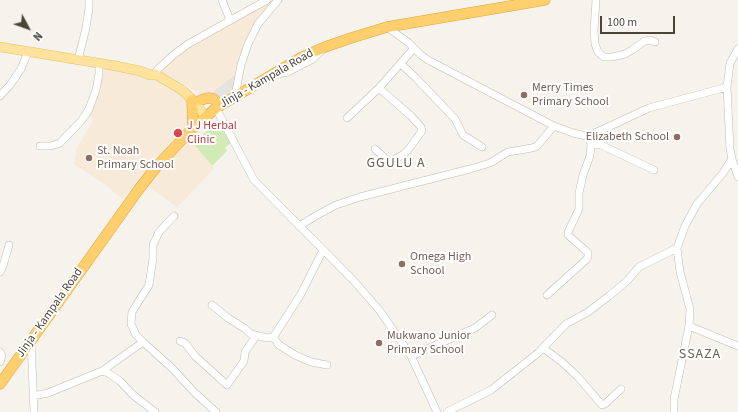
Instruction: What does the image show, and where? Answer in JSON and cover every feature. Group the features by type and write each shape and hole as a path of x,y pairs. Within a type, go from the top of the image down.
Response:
{"highway":[{"name":"Jinja - Kampala Road","path":"0,384 139,189 157,166 193,128 213,111 269,75 302,57 325,47 387,28 545,0"},
{"path":"193,128 197,100 208,98 214,99 213,111"}],"main road":[{"path":"0,47 140,71 167,74 176,80 197,100 213,111"}],"street":[{"path":"78,60 86,28 89,0"},
{"path":"222,0 230,20"},
{"path":"154,73 172,56 188,44 267,0"},
{"path":"235,96 241,65 248,44 258,24 278,0"},
{"path":"596,0 594,30 595,44 598,52 604,57 625,54 645,40 655,42"},
{"path":"387,28 409,43 428,60 554,126 586,136 649,108 727,87"},
{"path":"347,118 379,88 414,48"},
{"path":"738,49 730,63 727,87 730,149 738,176"},
{"path":"0,96 21,69 28,52"},
{"path":"40,146 51,146 60,143 82,120 89,109 96,90 99,74 99,63"},
{"path":"401,64 455,119 462,135 482,147"},
{"path":"375,148 389,162 392,161 408,150 422,131 421,127 411,116 379,88"},
{"path":"213,111 254,180 323,250 380,311 411,356 437,412"},
{"path":"299,226 319,214 360,197 475,168 490,163 508,152 532,148 536,146 554,126"},
{"path":"547,295 588,257 586,250 568,235 568,232 579,209 579,193 583,175 590,156 590,135"},
{"path":"591,145 600,145 654,170"},
{"path":"674,412 674,398 689,326 690,308 680,272 677,248 685,226 697,204 723,173 732,159"},
{"path":"174,216 158,232 153,245 153,258 149,285 132,312 132,324 136,335 216,412"},
{"path":"0,272 4,266 10,245"},
{"path":"447,412 491,390 543,348 566,324 588,312 609,296 627,281 639,267 677,248"},
{"path":"212,305 228,318 237,322 251,334 267,338 274,336 300,294 323,250"},
{"path":"411,356 475,328 492,315"},
{"path":"689,326 738,346"},
{"path":"180,341 185,343 195,356 227,385 244,361 245,352 256,336"},
{"path":"274,336 279,345 295,355 311,362 327,365"},
{"path":"31,341 34,412"},
{"path":"33,396 48,393 102,371 143,342"},
{"path":"543,348 578,376 602,405 621,389"},
{"path":"0,352 2,356 0,362"},
{"path":"102,371 120,381 132,394 155,412"}],"shaded area":[{"path":"267,0 278,0 259,22 239,72 205,98 194,90 157,70 191,43"},
{"path":"105,63 135,70 176,86 200,111 194,120 156,158 122,199 104,184 74,164 77,147 91,125 93,118 88,115 93,104"},
{"path":"239,72 234,90 217,103 205,98"},
{"path":"191,135 198,139 194,143 214,169 177,207 145,184"}],"green space":[{"path":"223,120 234,140 225,148 227,151 212,166 193,143 216,123"}],"place":[{"name":"Merry Times Primary School","path":"524,95"},
{"name":"J J Herbal Clinic","path":"178,133"},
{"name":"Elizabeth School","path":"677,137"},
{"name":"St. Noah Primary School","path":"89,158"},
{"name":"Omega High School","path":"402,264"},
{"name":"Mukwano Junior Primary School","path":"379,343"}],"district":[{"name":"GGULU A","path":"396,164"},
{"name":"SSAZA","path":"700,355"}]}
